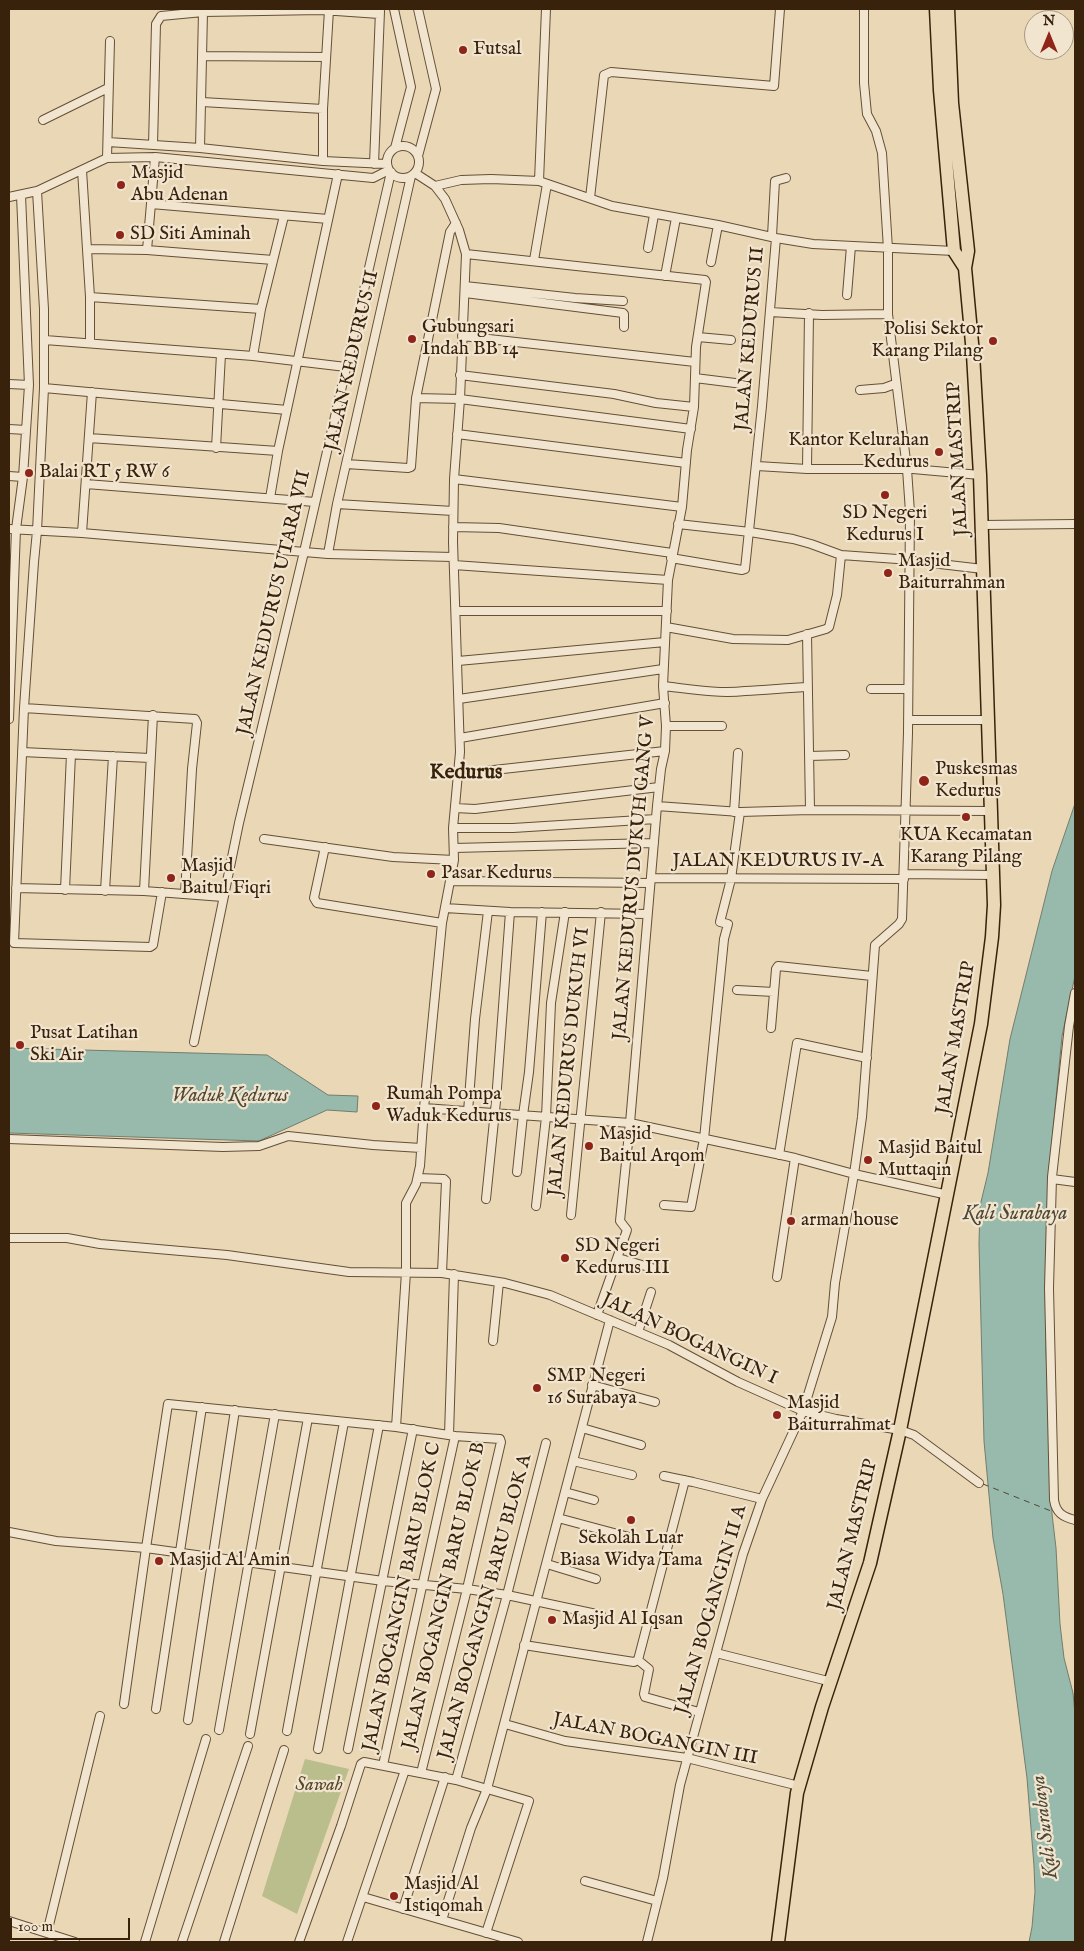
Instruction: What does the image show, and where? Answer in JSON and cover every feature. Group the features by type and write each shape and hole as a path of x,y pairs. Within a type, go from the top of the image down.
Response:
{"main road":[{"name":"JALAN MASTRIP","path":"936,9 940,90 954,251 964,268"},
{"name":"JALAN MASTRIP","path":"778,1942 799,1786 822,1708 870,1563 900,1430 948,1195 985,996 992,937 993,875 980,475 973,354 964,268 968,251 950,86 948,9"}],"street":[{"path":"389,169 389,155 395,148 411,87 394,9"},
{"path":"108,142 200,148 323,161 374,164 389,169 403,178 413,174 419,165 418,156 436,89 418,9"},
{"path":"534,260 543,182 546,9"},
{"path":"590,198 604,75 611,72 774,86 780,9"},
{"path":"864,9 864,83 867,114 876,131 882,153 888,249 888,314 895,384 907,469 910,512 909,561"},
{"path":"323,161 326,57 324,10"},
{"path":"153,145 156,24 158,19 164,15 203,12 380,11 374,164"},
{"path":"200,148 203,12"},
{"path":"107,158 110,42"},
{"path":"202,56 326,57"},
{"path":"43,120 108,88"},
{"path":"202,102 323,109"},
{"path":"395,148 408,147 418,156"},
{"path":"9,197 37,191 107,158 155,157 373,178 389,169"},
{"path":"147,250 155,157"},
{"name":"JALAN KEDURUS UTARA VII","path":"194,1042 239,823 304,552 389,169"},
{"path":"82,170 90,297 90,343"},
{"path":"270,498 278,451 338,174"},
{"path":"396,1427 406,1272 406,1203 418,1178 442,923 454,860 453,828 460,738 453,561 453,511 466,254 456,223 445,199 435,186 413,174"},
{"name":"JALAN KEDURUS II","path":"328,554 337,504 413,174"},
{"path":"774,237 775,181 786,178"},
{"name":"JALAN KEDURUS II","path":"435,186 461,180 491,179 543,182 612,206 813,244 954,251"},
{"path":"37,191 45,340 44,388 38,531 34,562 24,708 13,941 15,944 150,947 153,945 162,892"},
{"path":"9,719 12,529 23,477 29,385 21,195"},
{"path":"151,204 328,219"},
{"path":"648,248 654,215"},
{"path":"253,356 261,309 284,216"},
{"path":"466,254 534,260 665,276 676,218"},
{"path":"346,464 411,467 416,398 450,232 456,223"},
{"path":"711,262 718,225"},
{"name":"JALAN KEDURUS II","path":"672,555 742,570 745,568 770,312 774,237"},
{"path":"847,294 851,246"},
{"path":"87,249 147,250 273,260"},
{"name":"JALAN KEDURUS DUKUH GANG V","path":"618,1258 627,1230 620,1221 657,806 665,751 665,703 662,686 668,580 682,507 694,407 695,362 706,281 665,276"},
{"path":"465,289 623,301"},
{"path":"465,289 623,313 624,327"},
{"path":"90,297 261,309"},
{"path":"770,312 888,314"},
{"path":"807,469 809,314"},
{"path":"462,336 695,362"},
{"path":"698,337 731,340"},
{"path":"45,340 253,356 346,367"},
{"path":"216,448 221,354"},
{"path":"460,375 614,394 656,403 694,407"},
{"path":"695,378 743,384"},
{"path":"9,384 29,385"},
{"path":"860,390 884,388 895,384"},
{"path":"44,388 287,410"},
{"path":"82,533 92,392"},
{"path":"416,398 460,399 691,429"},
{"path":"9,429 26,430"},
{"path":"457,434 686,463"},
{"path":"89,438 278,451"},
{"path":"756,466 807,469 907,469 980,475"},
{"path":"9,476 23,477"},
{"path":"454,479 682,507"},
{"path":"86,484 315,502"},
{"path":"337,504 453,511"},
{"path":"678,524 750,532 811,544 841,555 982,569"},
{"path":"982,525 1075,524"},
{"path":"453,527 499,528 672,555"},
{"path":"12,529 82,533 328,554 453,561 668,580"},
{"path":"666,627 733,639 788,640 826,629 829,627 837,596 841,555"},
{"name":"JALAN BOGANGIN II A","path":"647,1942 686,1758 743,1554 762,1499 804,1411 832,1317 835,1283 854,1174 868,1058 875,945 899,924 902,919 908,720 909,561"},
{"path":"456,611 666,611"},
{"path":"807,634 810,810"},
{"path":"458,661 665,642"},
{"path":"459,699 664,669"},
{"path":"662,686 744,692 808,687"},
{"path":"871,689 908,689"},
{"path":"460,738 665,703"},
{"path":"24,708 196,719 198,723 192,769 185,894"},
{"path":"144,891 153,715"},
{"path":"908,720 987,720"},
{"path":"666,726 722,726"},
{"path":"458,774 665,751"},
{"path":"22,752 150,758"},
{"path":"664,1205 690,1207 704,1139 724,939 728,924 720,922 731,879 737,812 738,753"},
{"path":"64,890 71,754"},
{"path":"809,756 845,755"},
{"path":"106,891 113,756"},
{"path":"455,808 475,809 659,786"},
{"path":"657,806 737,812 810,810 990,811"},
{"path":"453,828 503,828 656,819"},
{"path":"264,838 393,857 454,860"},
{"path":"454,848 654,844"},
{"path":"325,848 314,898 317,902 442,923"},
{"name":"JALAN KEDURUS IV-A","path":"450,881 993,875"},
{"path":"16,888 144,891 223,897"},
{"path":"445,908 510,912 647,914"},
{"path":"468,1112 475,1019 488,911"},
{"path":"486,1199 495,1113 510,912"},
{"path":"517,1172 529,1072 542,912"},
{"path":"536,1206 546,1116 551,1003 565,912"},
{"name":"JALAN KEDURUS DUKUH VI","path":"571,1216 602,912"},
{"path":"771,1028 776,969 782,965 872,976"},
{"path":"737,990 774,992"},
{"path":"1075,993 1052,1178 1049,1288 1051,1454 1054,1500 1055,1507 1060,1515 1075,1520"},
{"path":"779,1155 797,1043 868,1058"},
{"path":"1066,1057 1075,1058"},
{"path":"424,1108 630,1124 795,1158 854,1174 948,1195"},
{"path":"9,1139 204,1146 259,1146 288,1136 421,1148"},
{"path":"777,1278 795,1158"},
{"path":"418,1178 444,1180 446,1182 442,1273"},
{"path":"1052,1178 1075,1182"},
{"name":"JALAN BOGANGIN I","path":"9,1238 67,1238 107,1245 227,1255 348,1272 442,1273 499,1282 550,1295 610,1320 669,1345 738,1382 804,1411 836,1419 900,1430 914,1435 980,1483"},
{"path":"597,1315 618,1258 652,1268"},
{"name":"JALAN BOGANGIN BARU BLOK C","path":"383,1766 452,1436 454,1274"},
{"path":"493,1341 499,1282"},
{"path":"638,1332 651,1292"},
{"path":"442,1920 471,1828 487,1789 610,1320"},
{"path":"592,1385 655,1402"},
{"path":"124,1704 167,1406 171,1404 275,1414 413,1429 452,1436"},
{"path":"156,1709 202,1407"},
{"path":"188,1720 235,1410"},
{"path":"219,1730 275,1414"},
{"path":"250,1734 308,1418"},
{"path":"287,1731 344,1422"},
{"path":"318,1749 378,1425"},
{"path":"582,1428 641,1445"},
{"path":"348,1749 413,1429"},
{"name":"JALAN BOGANGIN BARU BLOK B","path":"421,1773 501,1442 500,1439 452,1436"},
{"name":"JALAN BOGANGIN BARU BLOK A","path":"456,1780 507,1595 546,1443"},
{"path":"573,1460 632,1475"},
{"path":"664,1476 762,1499"},
{"path":"524,1645 634,1662 638,1660 685,1480"},
{"path":"565,1492 594,1500"},
{"path":"558,1518 629,1537"},
{"path":"9,1532 56,1541 146,1548 422,1586 467,1589 507,1595 600,1615"},
{"path":"547,1564 596,1579"},
{"path":"716,1653 832,1682"},
{"name":"JALAN BOGANGIN III","path":"638,1660 648,1668 645,1697 699,1712"},
{"path":"47,1933 100,1716"},
{"name":"JALAN BOGANGIN III","path":"505,1724 565,1741 686,1758 799,1786"},
{"path":"146,1942 206,1740"},
{"path":"182,1942 248,1746"},
{"path":"224,1942 284,1750"},
{"path":"299,1942 341,1826 361,1764 364,1762 445,1777 528,1800 529,1802 486,1933"},
{"path":"348,1942 405,1770"},
{"path":"403,1909 445,1777"},
{"path":"585,1881 657,1901"},
{"path":"363,1897 518,1942"},
{"path":"9,1921 75,1942"}],"green space":[{"name":"Sawah","path":"305,1759 349,1769 297,1914 262,1896"}],"water":[{"name":"Kali Surabaya","path":"1075,804 1075,976 1062,1036 1052,1141 1046,1350 1052,1514 1056,1548 1060,1624 1064,1658 1073,1693 1075,1714 1075,1942 1029,1942 1035,1892 1027,1778 1003,1594 993,1538 984,1441 979,1244 980,1206 988,1173 1010,1039 1052,871"},
{"name":"Waduk Kedurus","path":"9,1048 267,1055 328,1095 358,1096 357,1112 327,1110 259,1141 9,1133"}],"ferry route":[{"path":"983,1484 1056,1513"}],"place":[{"name":"Futsal","path":"463,50"},
{"name":"Masjid Abu Adenan","path":"121,185"},
{"name":"SD Siti Aminah","path":"120,235"},
{"name":"Gubungsari Indah BB 14","path":"412,339"},
{"name":"Polisi Sektor Karang Pilang","path":"993,341"},
{"name":"Kantor Kelurahan Kedurus","path":"939,452"},
{"name":"Balai RT 5 RW 6","path":"29,473"},
{"name":"SD Negeri Kedurus I","path":"885,495"},
{"name":"Masjid Baiturrahman","path":"888,573"},
{"name":"Puskesmas Kedurus","path":"924,781"},
{"name":"KUA Kecamatan Karang Pilang","path":"966,817"},
{"name":"Pasar Kedurus","path":"431,874"},
{"name":"Masjid Baitul Fiqri","path":"171,878"},
{"name":"Pusat Latihan Ski Air","path":"20,1045"},
{"name":"Rumah Pompa Waduk Kedurus","path":"376,1106"},
{"name":"Masjid Baitul Arqom","path":"589,1146"},
{"name":"Masjid Baitul Muttaqin","path":"868,1160"},
{"name":"arman house","path":"791,1221"},
{"name":"SD Negeri Kedurus III","path":"565,1258"},
{"name":"SMP Negeri 16 Surabaya","path":"537,1388"},
{"name":"Masjid Baiturrahmat","path":"777,1415"},
{"name":"Sekolah Luar Biasa Widya Tama","path":"631,1520"},
{"name":"Masjid Al Amin","path":"159,1561"},
{"name":"Masjid Al Iqsan","path":"552,1620"},
{"name":"Masjid Al Istiqomah","path":"394,1896"}],"district":[{"name":"Kedurus","path":"466,774"}]}
